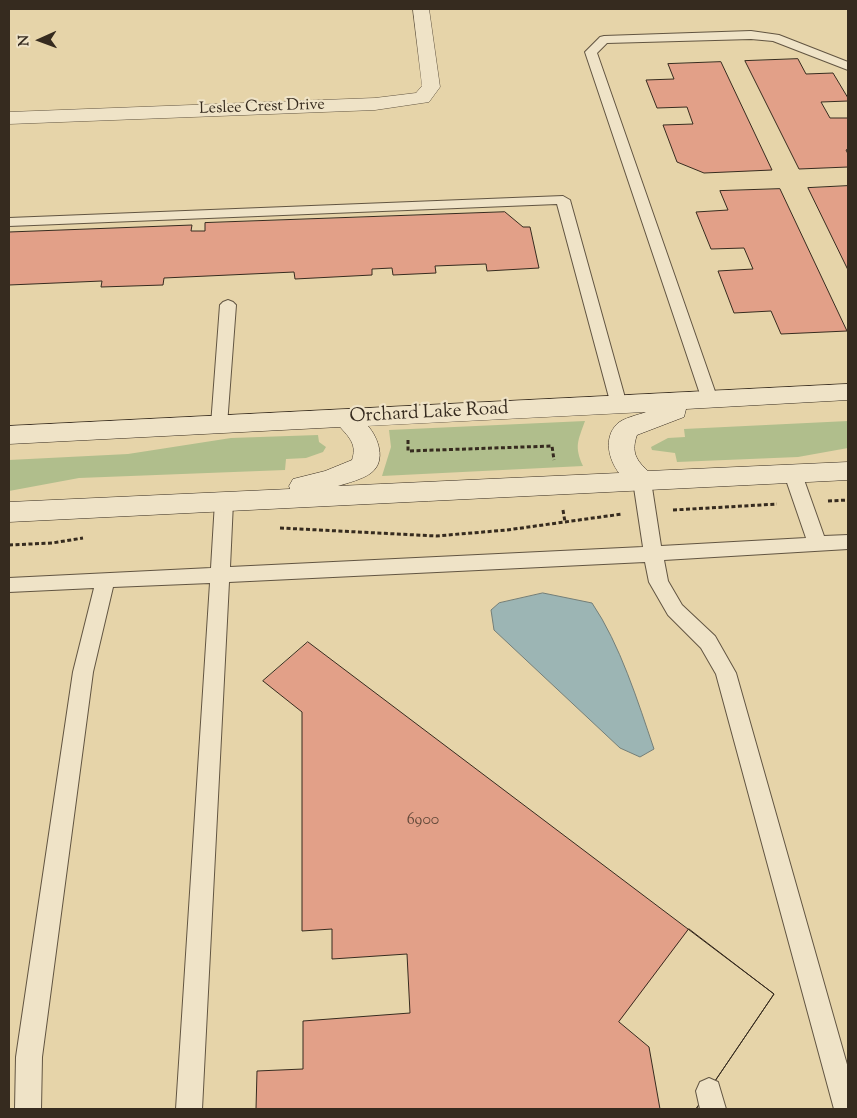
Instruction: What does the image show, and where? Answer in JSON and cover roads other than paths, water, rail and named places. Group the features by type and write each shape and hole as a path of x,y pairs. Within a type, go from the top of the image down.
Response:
{"main road":[{"name":"Leslee Crest Drive","path":"9,118 376,104 422,98 430,87 421,9"},
{"name":"Orchard Lake Road","path":"9,435 848,392"},
{"path":"642,482 626,467 621,456 621,441 626,430 646,421 710,400"},
{"path":"224,502 331,479 363,466 369,452 364,437 346,418"},
{"path":"9,512 848,471"}],"lane":[{"path":"710,400 590,52 604,40 751,35 774,38 848,66"},
{"path":"9,222 562,200 619,405"},
{"path":"220,424 228,305"},
{"path":"793,474 817,544"},
{"path":"642,482 659,582 675,610 708,642 726,673 847,1109"},
{"path":"189,1109 224,502"},
{"path":"9,585 653,554 848,542"},
{"path":"28,1109 29,1057 83,672 105,581"}],"water":[{"path":"543,593 592,603 620,655 654,749 640,757 620,748 494,630 491,610 499,603"}]}
